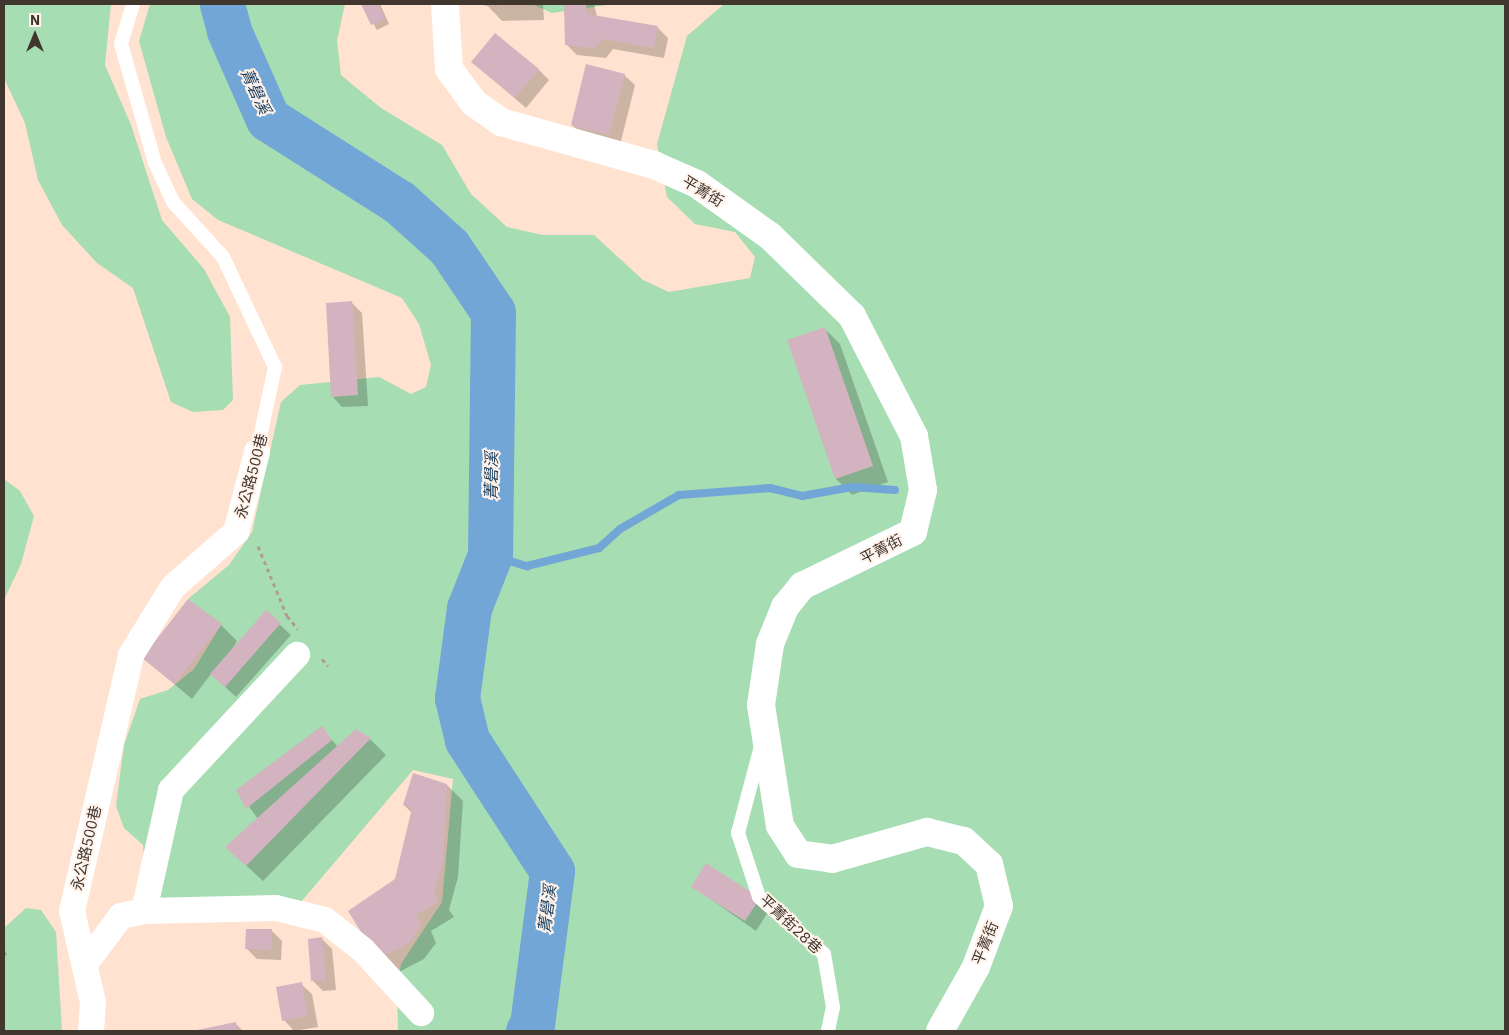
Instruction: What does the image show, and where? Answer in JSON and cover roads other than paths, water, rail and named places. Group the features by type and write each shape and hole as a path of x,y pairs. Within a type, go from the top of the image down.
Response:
{"street":[{"name":"平菁街","path":"445,4 450,69 474,103 501,122 654,165 697,184 770,236 852,316 914,436 923,490 913,532 802,586 785,607 770,644 761,705 780,826 798,854 832,859 927,832 964,841 989,864 999,906 976,967 940,1031"},
{"name":"永公路500巷","path":"91,1031 93,1002 72,910 131,655 173,587 236,532 257,452"},
{"path":"144,911 171,790 306,648"},
{"path":"85,964 121,916 144,911 276,908 325,920 363,950 421,1013"}],"lane":[{"name":"永公路500巷","path":"133,4 121,44 155,163 173,202 224,257 276,367 257,452"},
{"name":"平菁街28巷","path":"764,733 738,833 759,898 824,954 833,1007 828,1031"}],"waterway":[{"name":"菁礐溪","path":"222,4 229,31 268,119 399,202 449,247 493,312 490,555 469,608 457,698 467,740 552,871 532,1025 528,1031"},
{"path":"490,555 527,566 599,548 620,529 679,495 770,488 802,496 852,487 895,490"}]}
